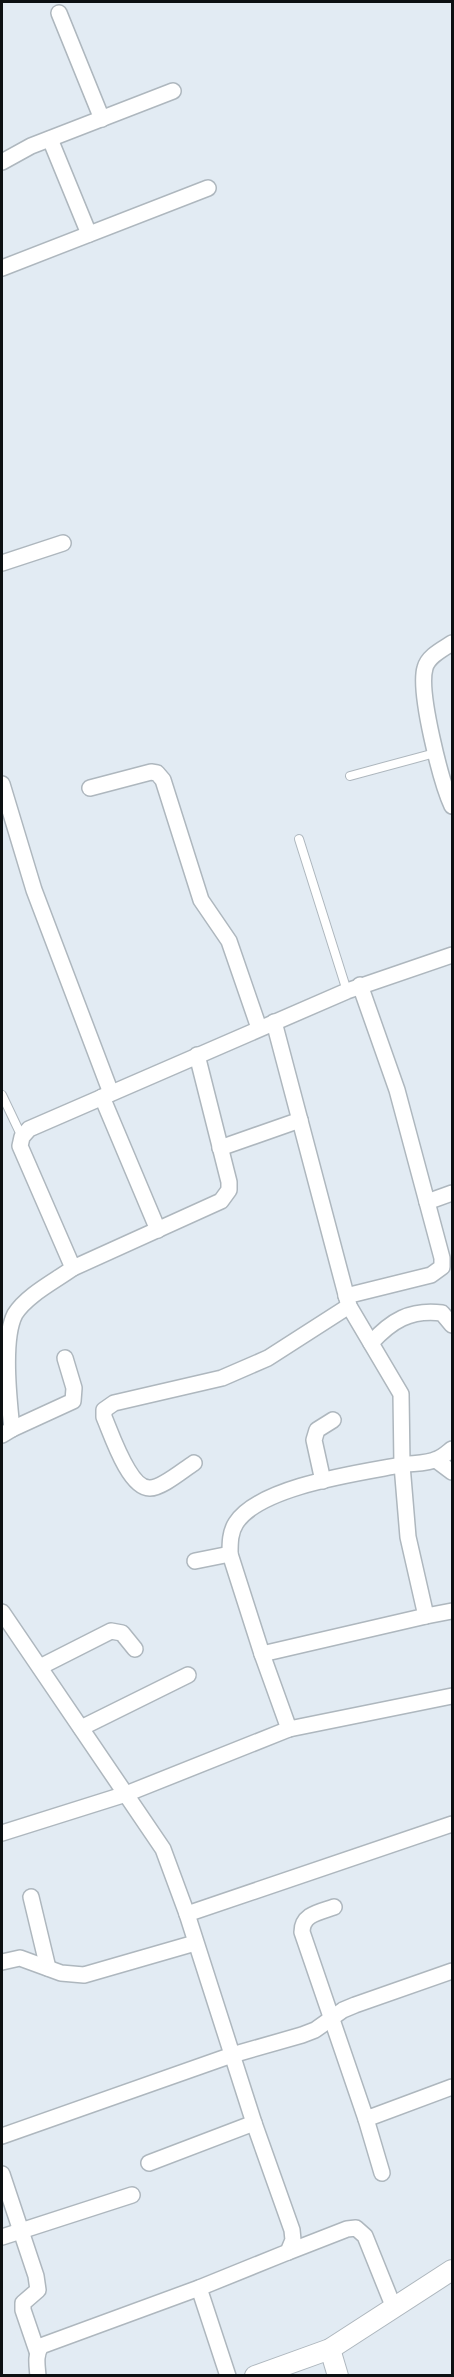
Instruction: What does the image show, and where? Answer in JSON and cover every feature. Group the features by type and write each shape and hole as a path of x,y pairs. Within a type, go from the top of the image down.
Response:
{"street":[{"path":"59,14 102,119"},
{"path":"2,162 50,139 173,91"},
{"path":"50,139 89,234"},
{"path":"2,268 208,188"},
{"path":"2,562 63,543"},
{"path":"451,799 435,753 424,683 424,668 428,661 453,643"},
{"path":"90,788 151,772 157,773 163,780 201,900 229,941 259,1028"},
{"path":"2,784 34,890 158,1230"},
{"path":"73,1268 20,1146 22,1137 29,1129 353,988 453,955"},
{"path":"194,1463 159,1486 151,1489 144,1488 127,1471 104,1417 104,1410 114,1403 222,1378 268,1358 347,1301 431,1275 442,1268 442,1258 397,1090 353,988"},
{"path":"274,1022 347,1301 401,1394 402,1465 408,1537 426,1616"},
{"path":"65,1358 74,1388 73,1401 7,1432 7,1369 11,1328 15,1315 25,1302 73,1268 221,1201 226,1196 229,1182 197,1055"},
{"path":"220,1148 300,1120"},
{"path":"427,1202 453,1193"},
{"path":"371,1343 387,1325 407,1317 442,1313 453,1325"},
{"path":"323,1481 314,1440 317,1430 333,1420"},
{"path":"290,1729 262,1654 230,1554 230,1540 234,1526 250,1509 274,1495 323,1481 436,1460 453,1449"},
{"path":"436,1460 453,1472"},
{"path":"195,1561 230,1554"},
{"path":"262,1654 453,1611"},
{"path":"2,1612 7,1631 39,1667 164,1849 254,2123 292,2230 293,2240 288,2252"},
{"path":"39,1667 111,1631 122,1633 135,1648"},
{"path":"81,1728 188,1675"},
{"path":"2,1833 126,1794 290,1729 453,1696"},
{"path":"187,1914 453,1824"},
{"path":"31,1897 48,1968"},
{"path":"334,1907 311,1915 302,1923 302,1932 366,2119 382,2173"},
{"path":"2,1962 20,1958 61,1973 84,1975 195,1942"},
{"path":"2,2136 232,2055 302,2035 315,2030 332,2017 355,2005 453,1971"},
{"path":"366,2119 453,2087"},
{"path":"149,2163 254,2123"},
{"path":"2,2174 38,2284 35,2294 24,2303 23,2310 37,2351 38,2376"},
{"path":"2,2237 132,2195"},
{"path":"37,2351 41,2346 50,2342 199,2288 347,2229 356,2228 364,2236 394,2308"},
{"path":"255,2376 330,2349 453,2270"},
{"path":"199,2288 228,2376"},
{"path":"330,2349 338,2376"}],"lane":[{"path":"350,776 435,753"},
{"path":"299,839 353,988"},
{"path":"2,1095 22,1137"}]}
